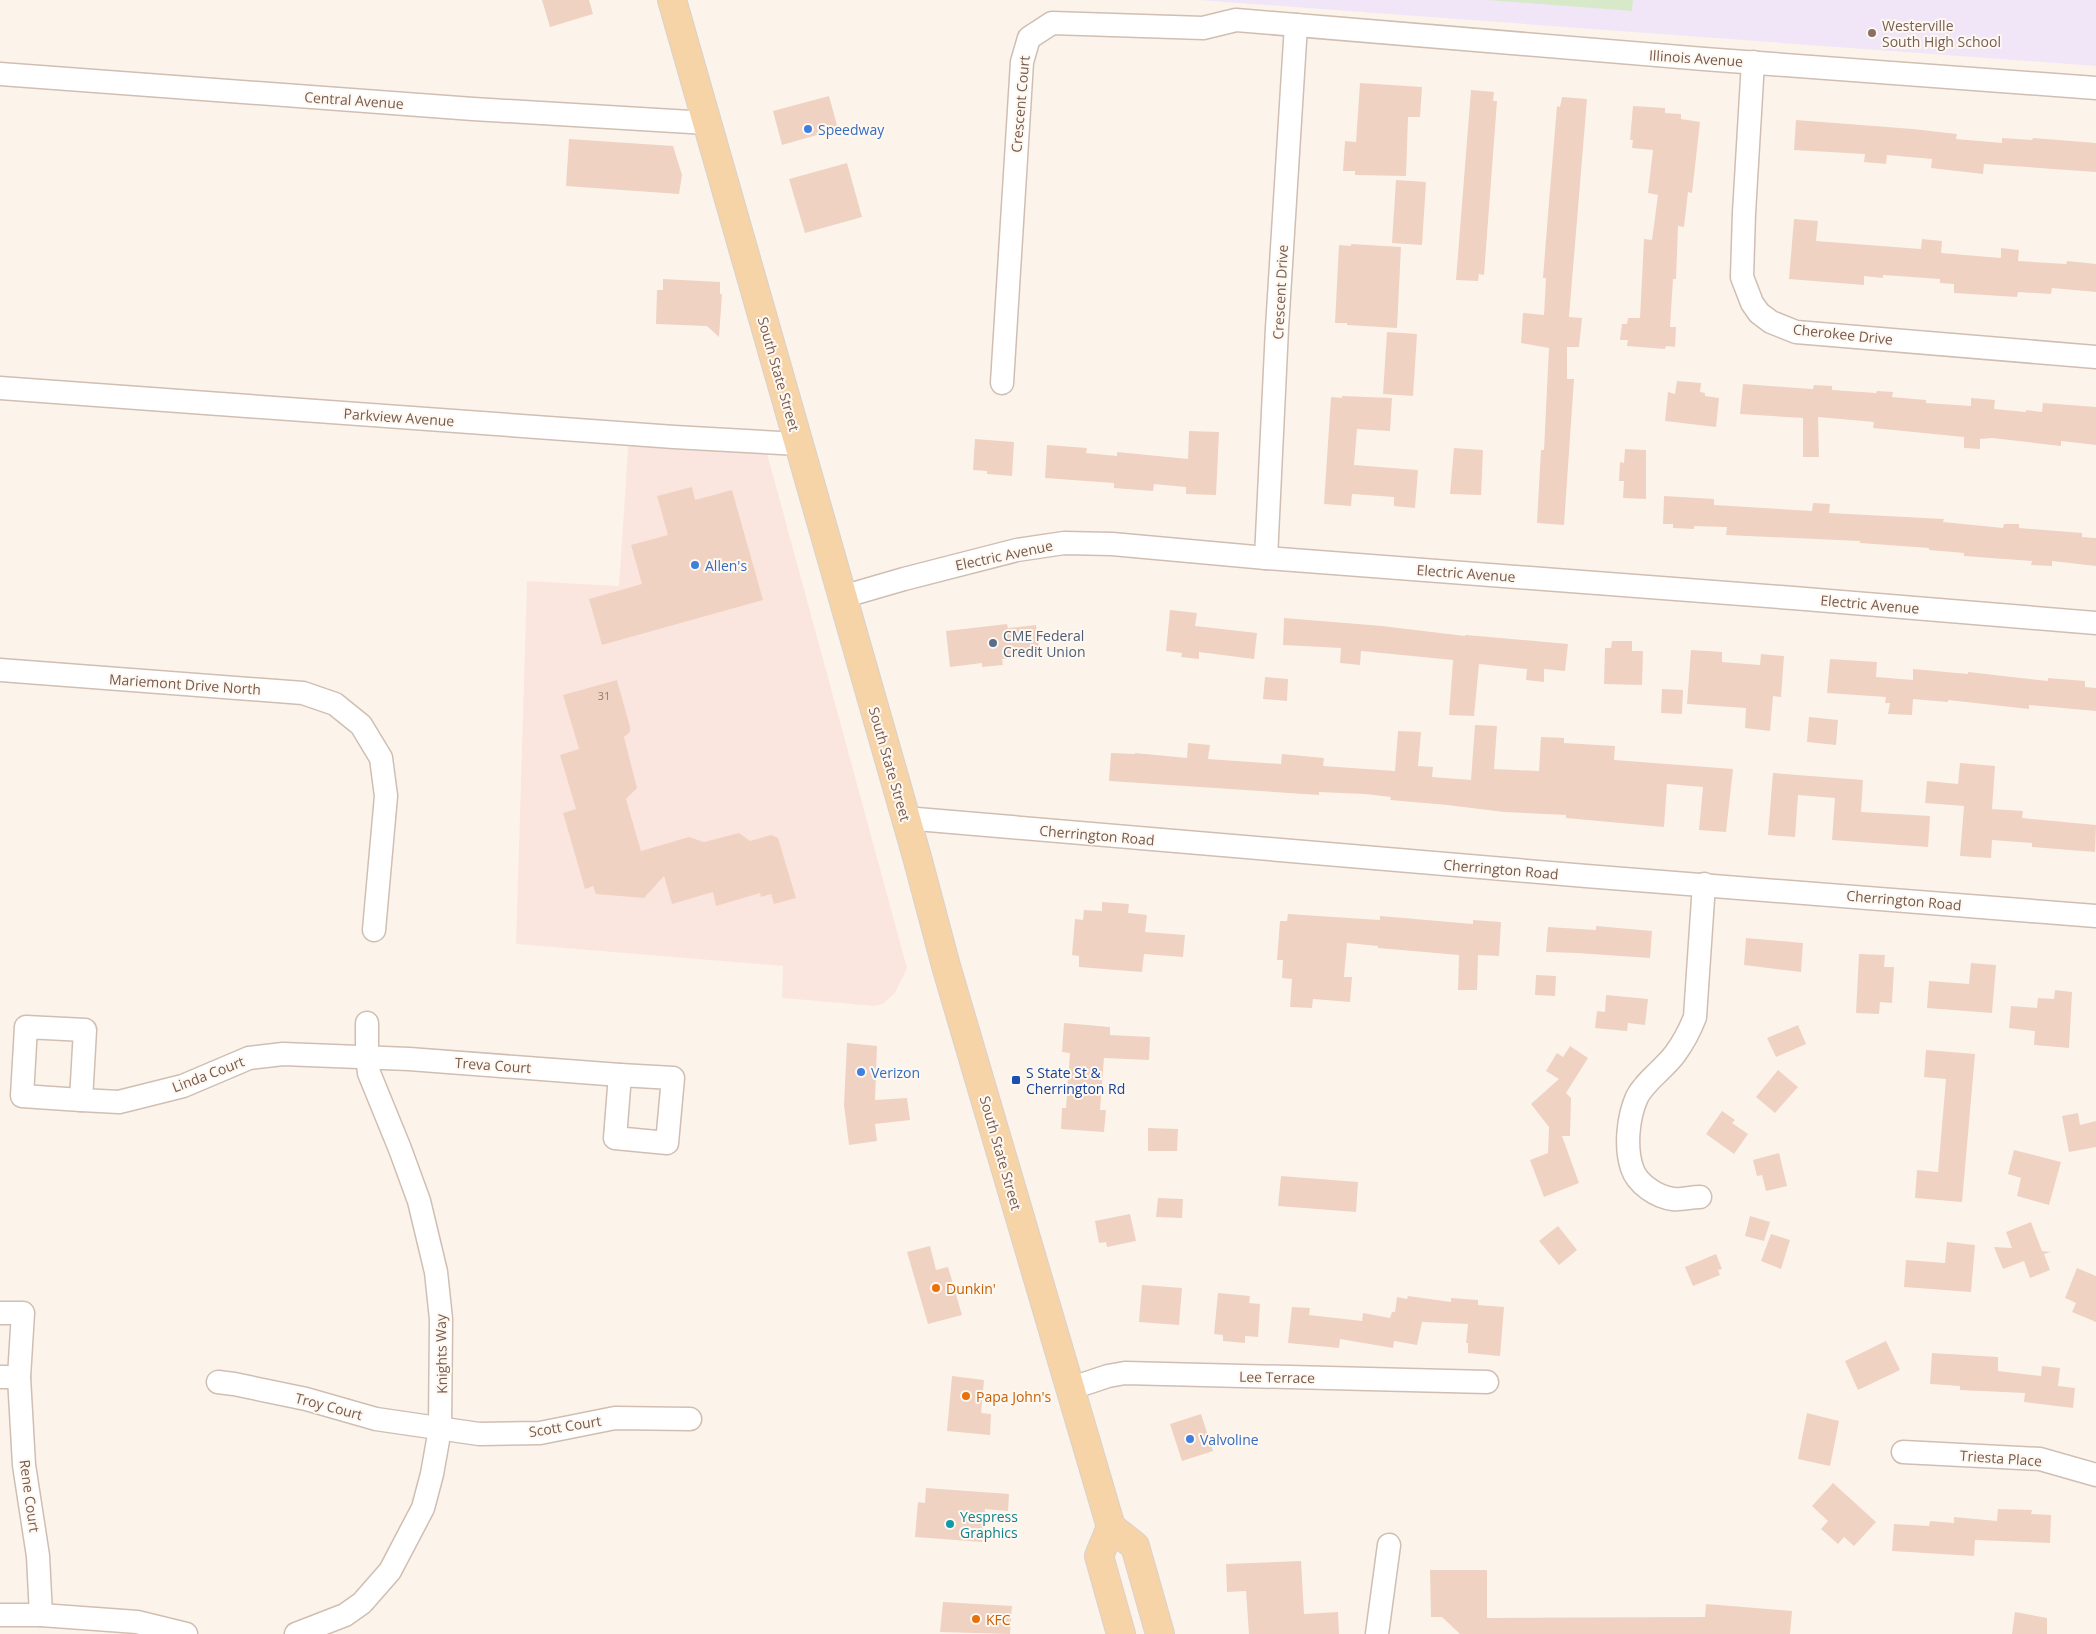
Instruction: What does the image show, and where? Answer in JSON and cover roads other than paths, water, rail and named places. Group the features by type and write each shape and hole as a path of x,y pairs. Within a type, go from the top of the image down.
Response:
{"main road":[{"name":"South State Street","path":"672,0 906,818 946,966 1068,1389 1111,1527"},
{"path":"1123,1628 1099,1556 1111,1527 1135,1546 1160,1634"},
{"path":"1099,1556 1119,1560 1126,1571 1138,1613 1154,1634"}],"street":[{"name":"Crescent Court","path":"1002,382 1022,62 1029,38 1046,26 1059,22 1203,28 1236,20 1296,26"},
{"name":"Illinois Avenue","path":"1296,26 2096,88"},
{"name":"Crescent Drive","path":"1266,558 1277,328 1296,26"},
{"name":"Cherokee Drive","path":"1753,62 1742,277 1752,303 1759,313 1771,322 1796,332 2096,357"},
{"name":"Central Avenue","path":"0,74 463,108 708,123"},
{"name":"Parkview Avenue","path":"0,388 799,444"},
{"name":"Electric Avenue","path":"842,597 1017,550 1064,543 1112,544 1266,558 2096,623"},
{"name":"Mariemont Drive North","path":"0,670 303,693 335,704 361,725 381,758 386,796 374,930"},
{"name":"Cherrington Road","path":"906,818 1566,874 2096,916"},
{"path":"1700,1197 1673,1199 1649,1189 1638,1179 1632,1168 1629,1144 1630,1120 1638,1096 1675,1054 1689,1032 1695,1017 1704,884"},
{"name":"Knights Way","path":"301,1633 345,1615 362,1603 390,1571 422,1508 432,1474 440,1429 441,1319 433,1254 419,1201 400,1148 369,1074 366,1057 367,1023"},
{"name":"Linda Court","path":"81,1100 119,1102 128,1100 182,1086 249,1058 283,1054 366,1057"},
{"name":"Treva Court","path":"366,1057 620,1075"},
{"name":"Rene Court","path":"0,1313 23,1313 10,1377 38,1556 41,1615"},
{"name":"Lee Terrace","path":"1068,1389 1108,1376 1125,1373 1487,1382"},
{"name":"Troy Court","path":"218,1382 306,1399 376,1419 440,1429"},
{"name":"Scott Court","path":"440,1429 479,1434 540,1432 615,1418 690,1420"},
{"name":"Triesta Place","path":"1903,1452 2040,1459 2096,1475"},
{"path":"1377,1634 1390,1545"},
{"path":"0,1615 41,1615 137,1622 174,1633"}],"place":[{"name":"Westerville South High School","path":"1872,33"},
{"name":"Speedway","path":"808,129"},
{"name":"Allen's","path":"695,565"},
{"name":"CME Federal Credit Union","path":"993,643"},
{"name":"Verizon","path":"861,1072"},
{"name":"S State St & Cherrington Rd","path":"1016,1080"},
{"name":"Dunkin'","path":"936,1288"},
{"name":"Papa John's","path":"966,1396"},
{"name":"Valvoline","path":"1190,1439"},
{"name":"Yespress Graphics","path":"950,1524"},
{"name":"KFC","path":"976,1619"}]}
